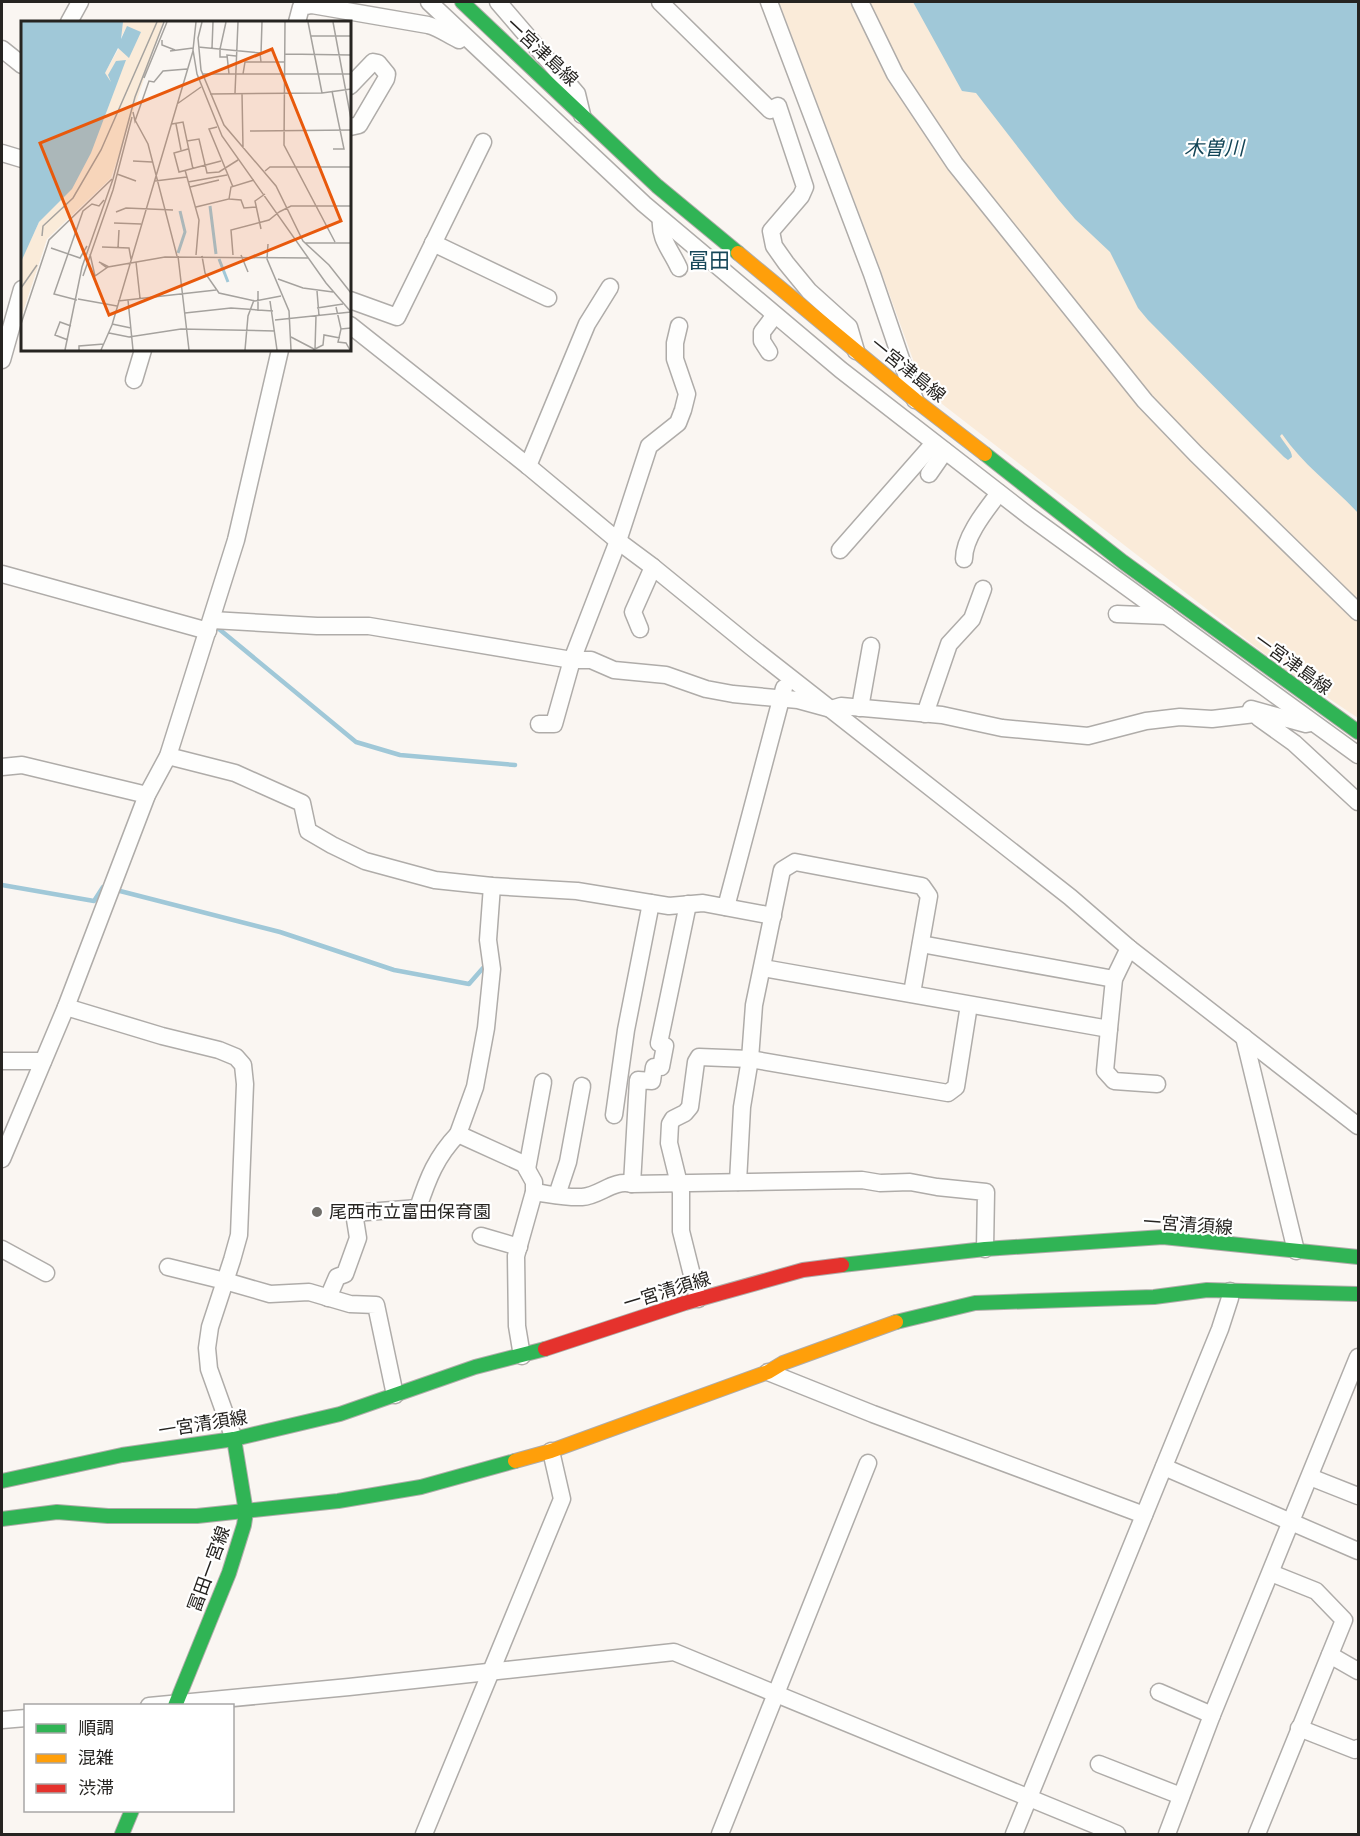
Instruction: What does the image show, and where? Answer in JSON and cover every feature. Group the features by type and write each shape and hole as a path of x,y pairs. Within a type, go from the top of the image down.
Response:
{"main road":[{"name":"一宮津島線","path":"462,2 657,186 915,400 1122,562 1359,732"},
{"name":"一宮清須線","path":"2,1482 122,1455 234,1438 340,1413 475,1367 522,1356 698,1299 803,1270 985,1249 1164,1237 1359,1257"},
{"path":"2,1519 57,1512 108,1516 197,1516 338,1501 421,1487 497,1468 551,1451 768,1372 783,1363 895,1322 975,1303 1154,1297 1207,1290 1359,1294"},
{"name":"冨田一宮線","path":"175,1704 241,1539 246,1512 234,1438"},
{"path":"122,1834 131,1812"}],"street":[{"path":"70,21 80,2"},
{"path":"429,2 661,219 775,315 999,493 1359,755"},
{"path":"498,2 577,94 582,115"},
{"path":"660,2 770,110 778,106 805,187 801,196 771,231 774,246 809,291 849,327 856,351"},
{"path":"769,2 872,274 915,400"},
{"path":"860,2 895,74 955,164 1145,401 1196,454 1359,612"},
{"path":"297,21 301,7 307,4 428,25 440,28 449,36 463,42 468,40"},
{"path":"2,49 21,64"},
{"path":"351,85 373,62 378,63 387,74 359,128"},
{"path":"351,300 397,318 483,141"},
{"path":"2,153 21,159"},
{"path":"661,219 660,230 663,239 678,268"},
{"path":"433,243 548,298"},
{"path":"528,466 587,324 610,287"},
{"path":"2,360 21,293"},
{"path":"769,352 762,341 762,332 775,315"},
{"path":"351,326 528,466 618,541 1070,897 1129,948 1359,1126"},
{"path":"539,724 554,724 572,660 618,541 649,446 678,423 684,410 687,394 675,359 675,343 679,326"},
{"path":"134,380 143,351"},
{"path":"2,1159 66,1007 147,795 168,756 236,540 280,351"},
{"path":"929,474 939,447"},
{"path":"840,550 939,447"},
{"path":"964,559 964,551 982,514 999,493"},
{"path":"640,629 633,612 653,567"},
{"path":"2,574 210,626 369,626 572,660 591,660 614,670 666,675 706,689 798,700 831,709 841,706 942,715 1002,728 1088,736 1146,721 1180,717 1212,719 1255,714"},
{"path":"925,714 949,644 972,619 983,589"},
{"path":"1117,614 1167,616"},
{"path":"860,708 871,646"},
{"path":"726,907 788,675"},
{"path":"1315,723 1306,724 1251,710 1294,743 1359,802"},
{"path":"168,756 235,773 302,803 308,831 332,845 365,861 435,880 577,891 669,906 704,903 773,916"},
{"path":"2,767 22,765 147,795"},
{"path":"738,1182 742,1107 750,1059 754,1005 782,870 795,862 922,886 929,896 912,993"},
{"path":"328,1298 337,1277 345,1274 358,1238 354,1213 418,1208 434,1164 444,1148 458,1134 475,1087 486,1028 492,969 488,940 492,886"},
{"path":"614,1115 641,944 651,903"},
{"path":"632,1184 638,1080 652,1081 654,1067 661,1066 665,1046 659,1043 688,904"},
{"path":"921,944 1114,979"},
{"path":"1129,948 1114,979 1105,1071 1114,1081 1157,1084"},
{"path":"763,968 1108,1029"},
{"path":"698,1299 681,1232 679,1182 669,1143 670,1124 673,1119 685,1113 690,1107 696,1062 699,1057 750,1059 948,1093 956,1086 969,1005"},
{"path":"66,1007 162,1036 219,1050 236,1057 243,1065 245,1084 238,1235 210,1327 207,1348 209,1369 234,1438"},
{"path":"1244,1037 1296,1251"},
{"path":"2,1061 44,1061"},
{"path":"527,1168 543,1082"},
{"path":"557,1195 568,1162 582,1086"},
{"path":"458,1134 524,1164 534,1182 534,1192 516,1256 515,1294 522,1356"},
{"path":"534,1192 584,1197 610,1185 626,1182 632,1184 862,1180 880,1183 910,1182 937,1188 986,1191 985,1249"},
{"path":"481,1236 519,1247"},
{"path":"2,1249 46,1273"},
{"path":"168,1267 270,1294 309,1292 350,1304 376,1305 395,1395"},
{"path":"1014,1834 1220,1329 1230,1291"},
{"path":"1167,1834 1212,1715 1359,1357"},
{"path":"768,1372 873,1414 1144,1515"},
{"path":"424,1834 562,1499 551,1451"},
{"path":"720,1834 868,1463"},
{"path":"1164,1467 1359,1551"},
{"path":"1310,1477 1359,1496"},
{"path":"1257,1834 1344,1620 1316,1592 1271,1573"},
{"path":"175,1704 674,1652 1117,1834"},
{"path":"1330,1655 1359,1671"},
{"path":"1159,1692 1212,1715"},
{"path":"2,1720 24,1718"},
{"path":"1299,1728 1345,1747 1355,1750 1359,1748"},
{"path":"1100,1764 1181,1796"}],"shaded area":[{"path":"779,2 923,2 1358,487 1358,718 1279,665 924,390"}],"water":[{"name":"木曽川","path":"913,2 1358,2 1358,513 1309,466 1282,434 1280,436 1292,454 1288,460 1284,457 1148,320 1138,308 1110,252 1075,219 1058,199 976,93 962,91"}],"waterway":[{"path":"219,629 356,742 400,755 515,765"},
{"path":"2,885 94,901 103,887"},
{"path":"120,891 280,932 394,970 469,984 483,968"}],"traffic: fast":[{"path":"462,2 657,186 738,253"},
{"path":"985,454 1123,562 1358,732"},
{"path":"842,1265 985,1249 1163,1237 1358,1257"},
{"path":"896,1322 975,1303 1154,1297 1207,1290 1358,1294"},
{"path":"2,1481 122,1455 234,1439 340,1414 475,1367 545,1349"},
{"path":"176,1704 229,1573 244,1525 246,1512 234,1439"},
{"path":"2,1519 57,1512 108,1516 197,1516 338,1501 421,1487 515,1461"},
{"path":"122,1834 131,1812"}],"traffic: slow":[{"path":"738,253 915,400 985,454"},
{"path":"515,1461 551,1451 768,1372 783,1363 896,1322"}],"traffic: jam":[{"path":"545,1349 685,1303 803,1270 842,1265"}],"place":[{"name":"尾西市立富田保育園","path":"317,1212"}],"district":[{"name":"冨田","path":"709,260"}]}
